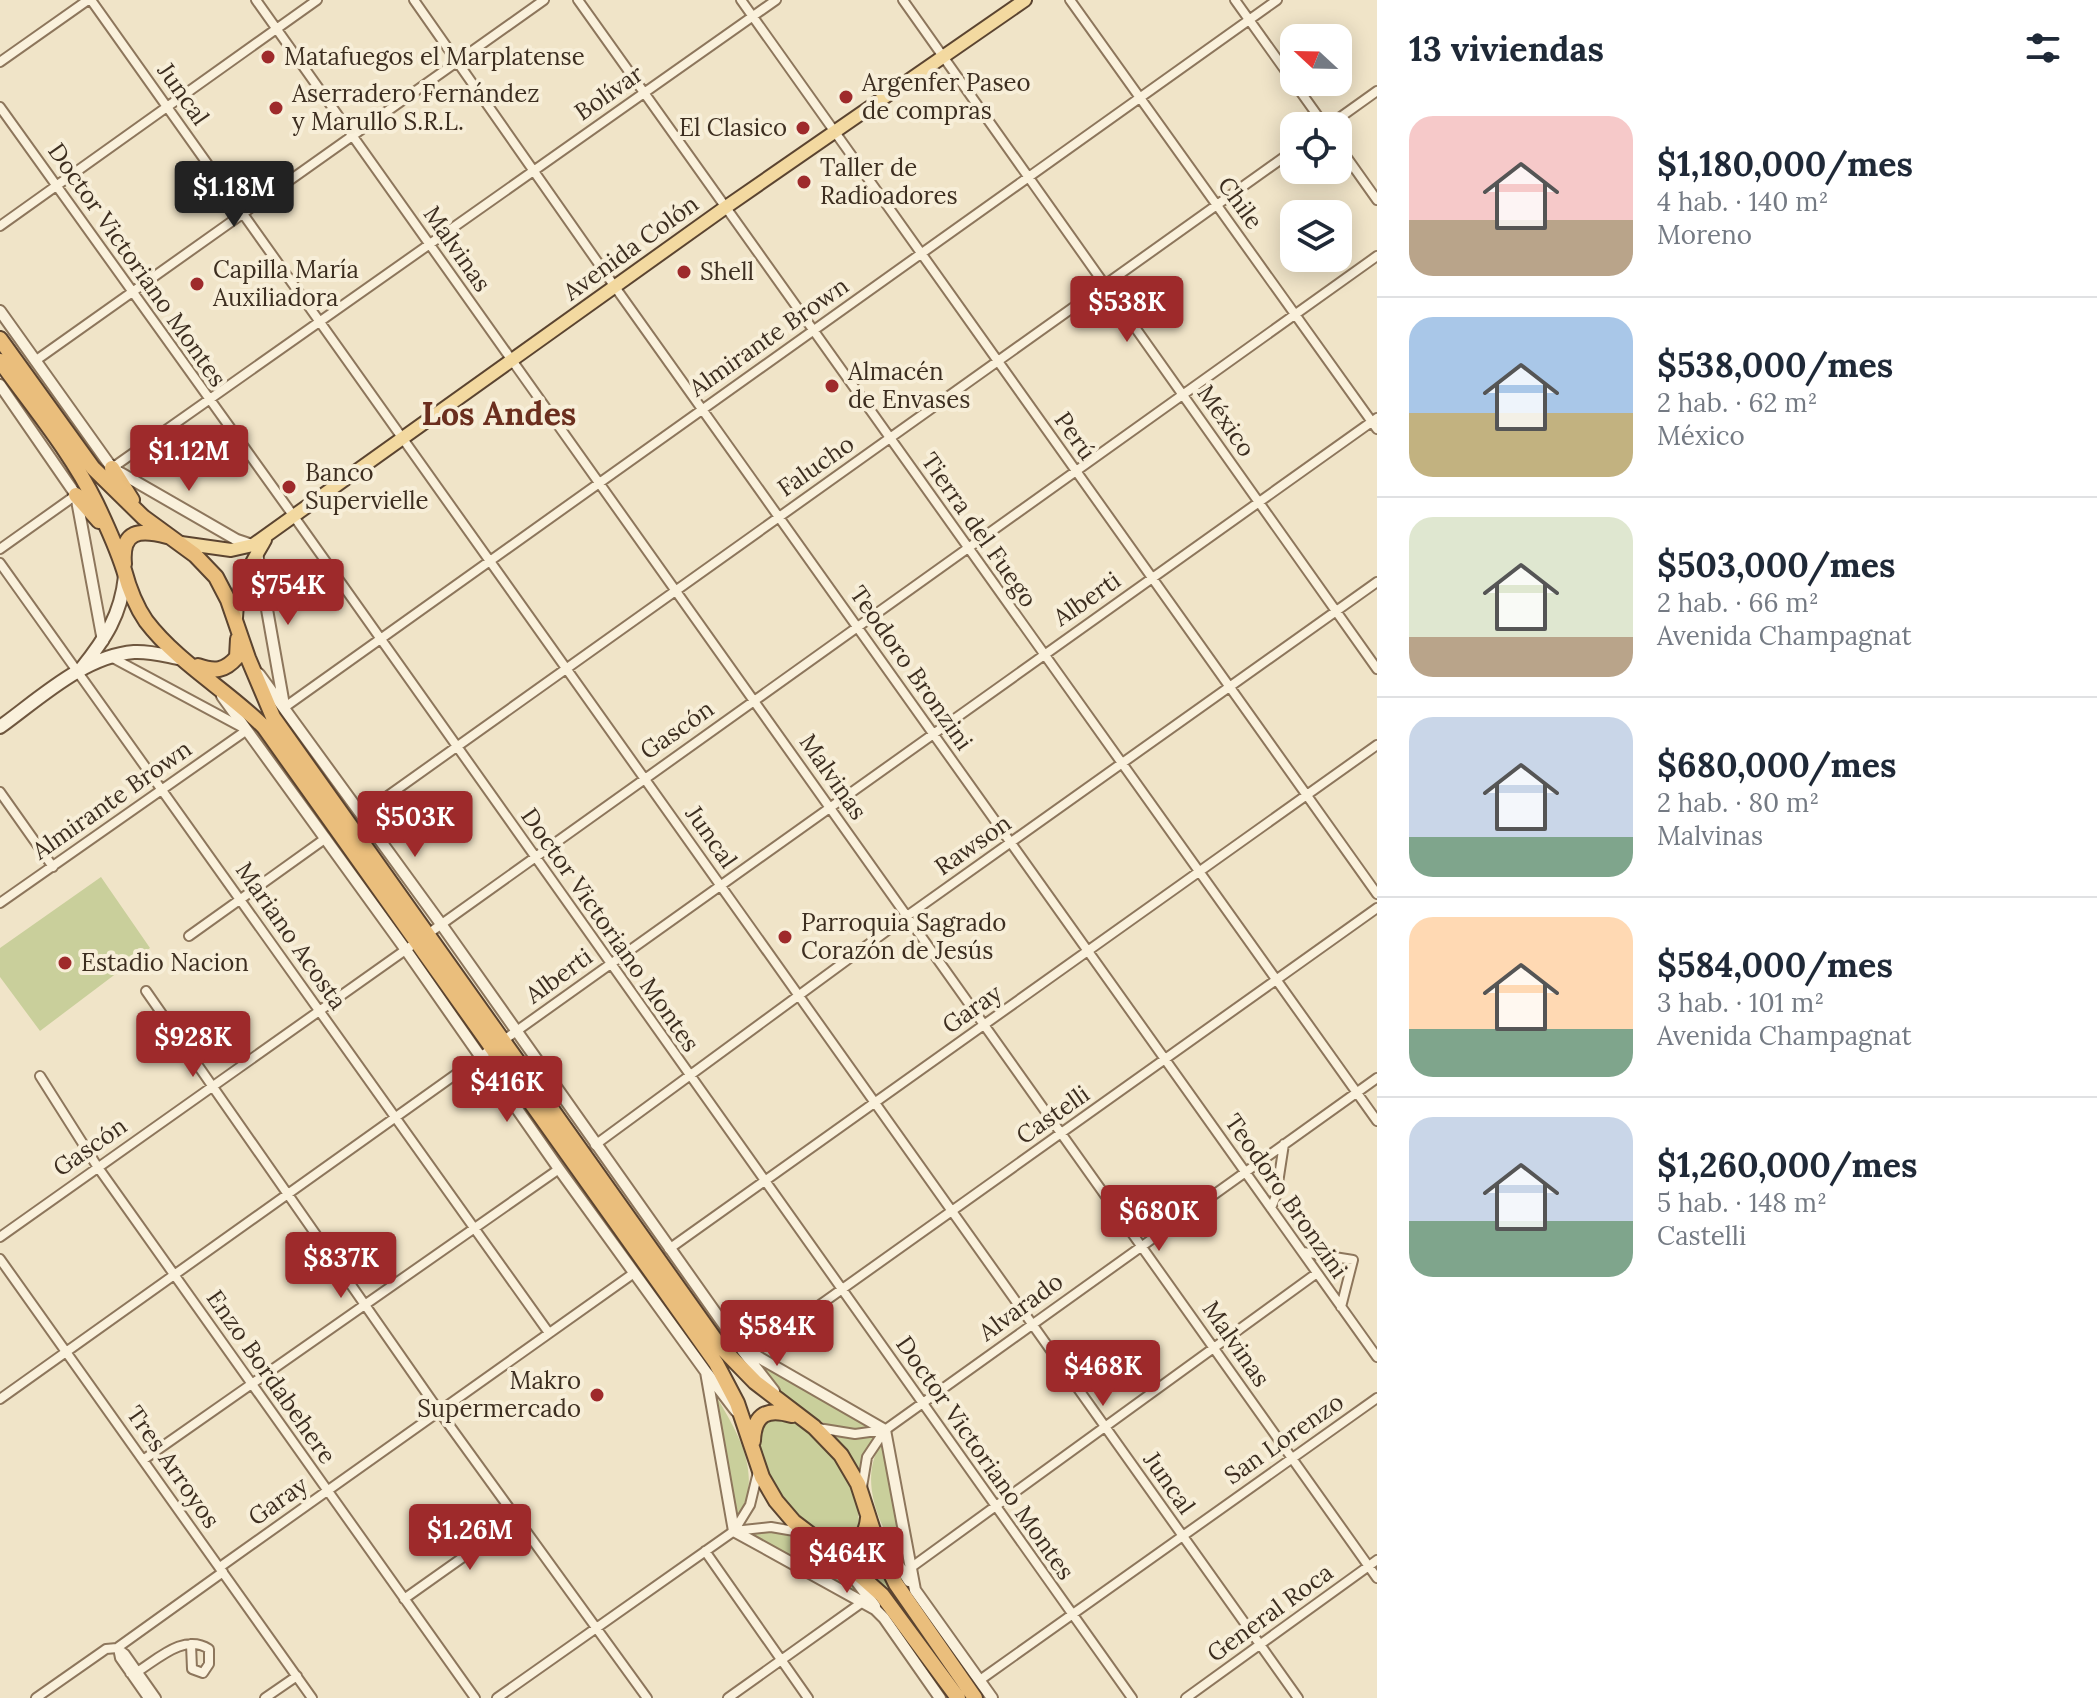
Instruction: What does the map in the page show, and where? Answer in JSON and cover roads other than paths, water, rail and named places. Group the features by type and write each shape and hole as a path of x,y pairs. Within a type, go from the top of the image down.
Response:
{"highway":[{"path":"0,339 83,456 143,517 195,555 216,577 273,717 417,942"},
{"path":"0,361 82,477 107,530 133,599 144,618 186,662 244,707 264,727 716,1363 737,1403 776,1501 794,1522 871,1584 896,1611 958,1698"},
{"path":"112,468 143,517"},
{"path":"76,495 107,530"},
{"name":"Avenida Colón","path":"124,573 125,545 133,535 146,532 176,540"},
{"name":"Avenida Colón","path":"186,662 213,671 228,667 237,657 237,623"},
{"path":"492,1049 719,1345 755,1382 824,1436 841,1455 864,1501 885,1562 907,1603 975,1698"},
{"path":"756,1457 754,1429 766,1413 779,1411 805,1422"},
{"path":"825,1545 838,1549 855,1544 866,1529 864,1501"}],"main road":[{"name":"Avenida Colón","path":"237,623 239,587 255,549 266,537 726,207 1025,0"},
{"name":"Avenida Colón","path":"176,540 231,550 255,549"},
{"name":"Avenida Colón","path":"79,671 117,617 123,598 124,573"},
{"name":"Avenida Colón","path":"0,727 79,671 111,657 131,652 152,652 186,662"}],"street":[{"path":"0,62 90,0"},
{"name":"Juncal","path":"90,0 1298,1698"},
{"name":"Malvinas","path":"256,0 1292,1458 1373,1563 1377,1578"},
{"path":"0,226 317,0"},
{"name":"Teodoro Bronzini","path":"414,0 702,410 1377,1356"},
{"path":"35,361 544,0"},
{"name":"Tierra del Fuego","path":"578,0 1377,1121"},
{"name":"Perú","path":"741,0 1377,894"},
{"name":"Bolívar","path":"112,468 776,0"},
{"name":"México","path":"903,0 1377,669"},
{"name":"Chile","path":"1070,0 1375,423"},
{"path":"1235,0 1316,112"},
{"name":"Almirante Brown","path":"285,707 1277,0"},
{"path":"1346,112 1377,91"},
{"name":"Doctor Victoriano Montes","path":"0,107 1132,1698"},
{"name":"Falucho","path":"361,815 1280,160"},
{"path":"1352,165 1377,200"},
{"name":"Gascón","path":"0,1237 1377,256"},
{"path":"0,311 112,468 255,549 285,707"},
{"path":"0,387 76,495 103,641"},
{"name":"Alberti","path":"0,1399 1259,502 1375,423"},
{"path":"0,549 76,495"},
{"name":"Mariano Acosta","path":"0,563 549,1333"},
{"name":"Rawson","path":"595,1145 907,916 1377,582"},
{"path":"111,657 247,730"},
{"path":"248,658 441,924 669,1249 787,1408"},
{"path":"211,682 326,838 417,942 492,1049 559,1169 749,1432"},
{"name":"Almirante Brown","path":"0,903 247,730"},
{"name":"Garay","path":"669,1249 1377,745"},
{"path":"0,792 53,867"},
{"path":"189,936 326,838"},
{"name":"Castelli","path":"751,1354 1377,908"},
{"path":"146,991 363,1304 647,1698"},
{"name":"Enzo Bordabehere","path":"40,1076 97,1166 475,1698"},
{"name":"Alvarado","path":"864,1501 861,1486 865,1464 874,1443 885,1430 1377,1078"},
{"path":"1271,1208 1276,1196 1284,1144"},
{"path":"143,1460 559,1169"},
{"path":"1302,1252 1353,1260 1341,1307"},
{"name":"Tres Arroyos","path":"0,1259 312,1698"},
{"name":"Garay","path":"36,1698 106,1649 117,1648 327,1491 634,1273"},
{"path":"909,1569 1317,1273"},
{"path":"739,1346 885,1430"},
{"path":"706,1372 734,1531"},
{"name":"San Lorenzo","path":"980,1680 1377,1398"},
{"path":"805,1422 847,1433 885,1430"},
{"path":"885,1430 909,1569 918,1596"},
{"path":"497,1698 734,1531 753,1496 756,1457"},
{"path":"404,1599 517,1519"},
{"path":"872,1526 992,1698"},
{"path":"734,1531 780,1527 825,1545 884,1618 940,1698"},
{"path":"734,1531 864,1601 884,1618"},
{"path":"705,1551 808,1698"},
{"name":"General Roca","path":"1186,1698 1373,1563"},
{"path":"728,1698 864,1601"},
{"path":"134,1672 179,1645 191,1644"},
{"path":"117,1648 120,1658 156,1698"},
{"path":"134,1672 148,1698"},
{"path":"265,1698 297,1676"}],"place":[{"name":"Matafuegos el Marplatense","path":"268,57"},
{"name":"Argenfer Paseo de compras","path":"846,97"},
{"name":"Aserradero Fernández y Marullo S.R.L.","path":"276,108"},
{"name":"El Clasico","path":"803,128"},
{"name":"Taller de Radioadores","path":"804,182"},
{"name":"Shell","path":"684,272"},
{"name":"Capilla María Auxiliadora","path":"197,284"},
{"name":"Almacén de Envases","path":"832,386"},
{"name":"Banco Supervielle","path":"289,487"},
{"name":"Parroquia Sagrado Corazón de Jesús","path":"785,937"},
{"name":"Estadio Nacion","path":"65,963"},
{"name":"Makro Supermercado","path":"597,1395"}],"district":[{"name":"Los Andes","path":"499,414"}]}
